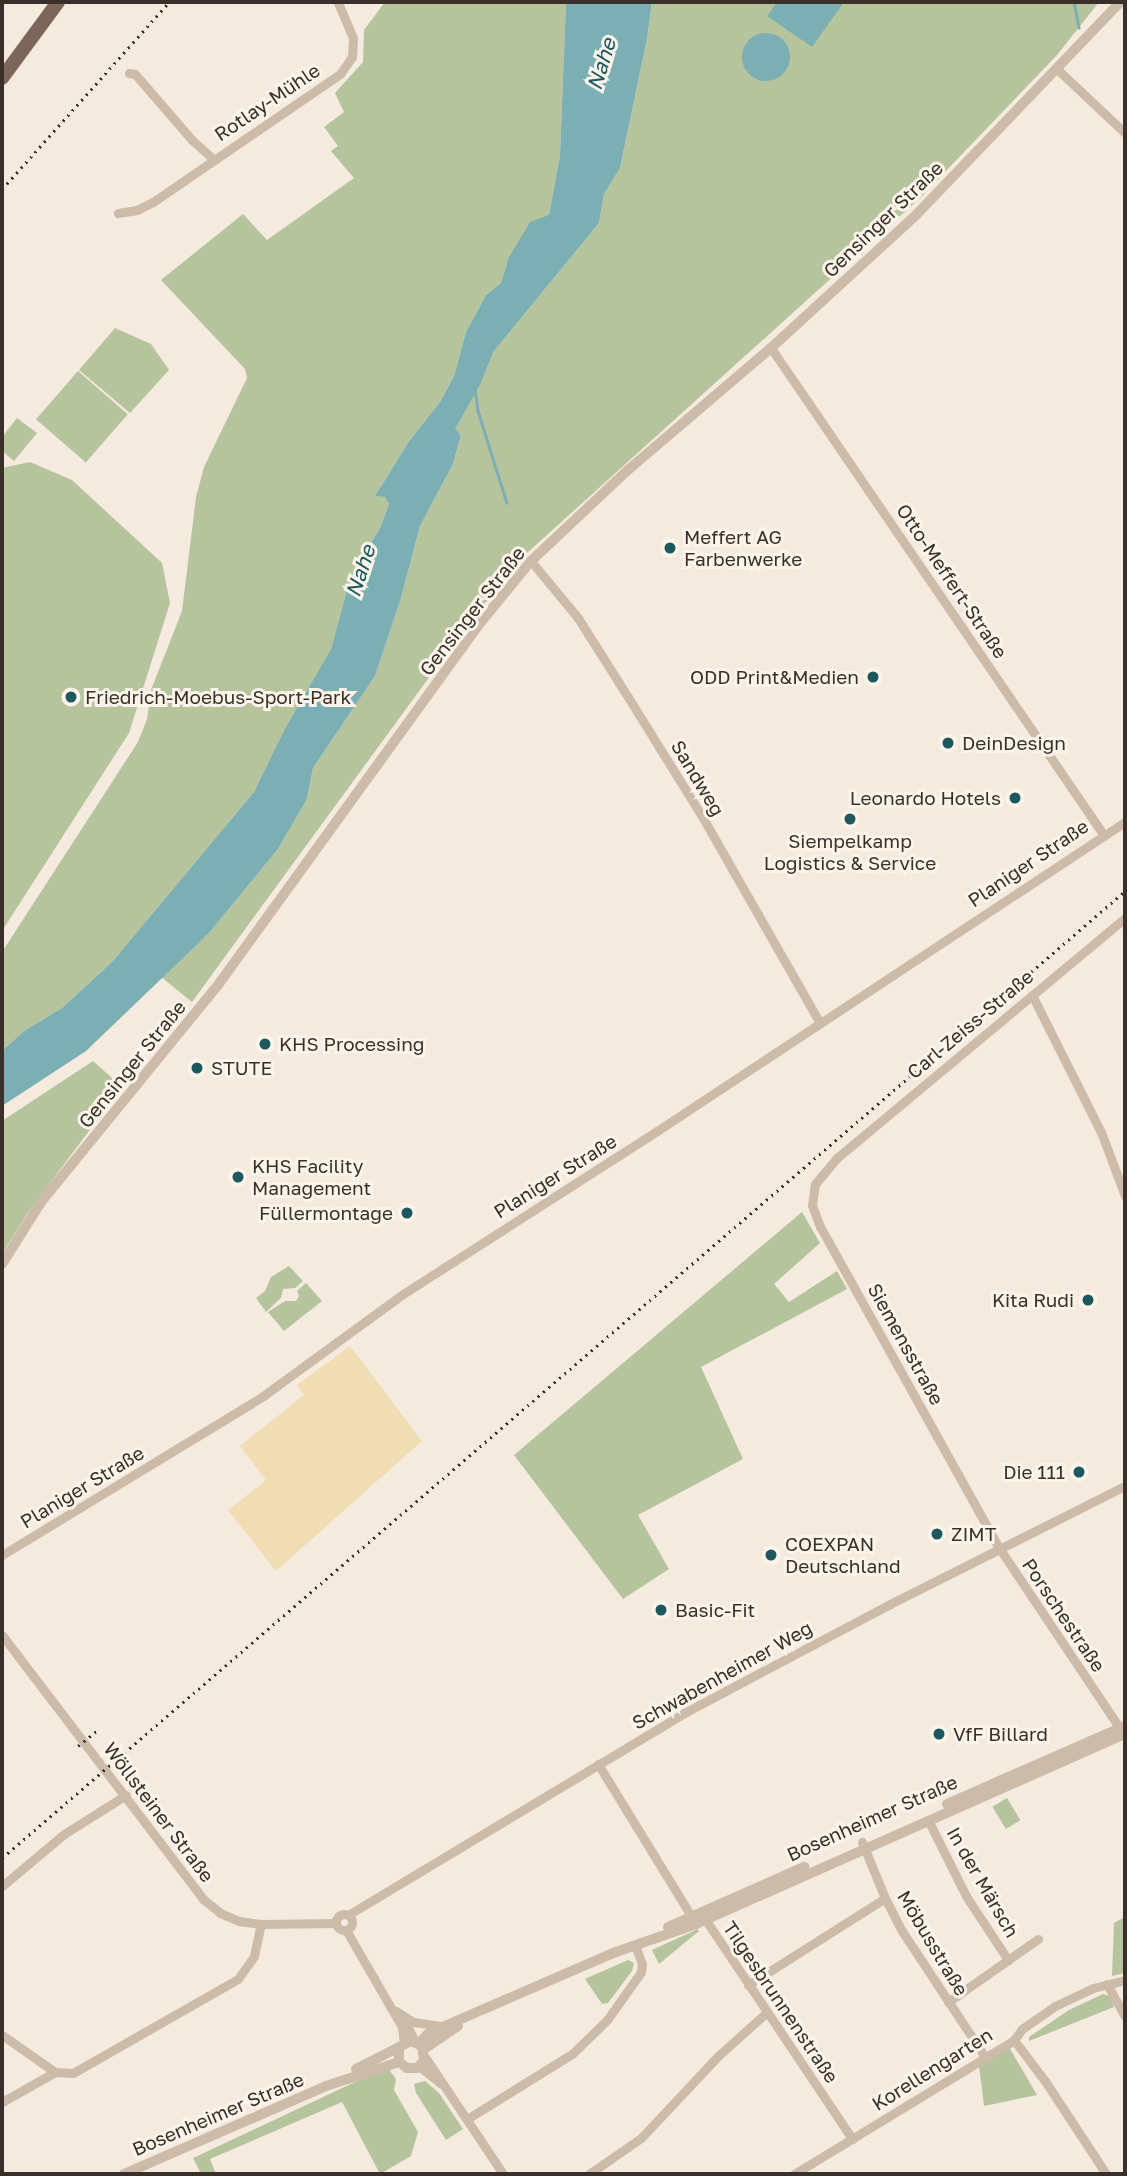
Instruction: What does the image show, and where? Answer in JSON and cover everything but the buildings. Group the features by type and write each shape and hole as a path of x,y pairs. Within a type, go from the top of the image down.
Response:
{"main road":[{"path":"2,78 58,2"}],"street":[{"name":"Rotlay-Mühle","path":"129,73 135,74 192,140 213,159 325,85 348,65 352,57 353,38 338,2"},
{"name":"Gensinger Straße","path":"2,1264 41,1202 218,985 466,642 531,561 628,470 771,348 917,214 1119,2"},
{"path":"1057,69 1125,133"},
{"path":"118,213 137,210 202,171 213,159"},
{"name":"Otto-Meffert-Straße","path":"771,348 1103,834"},
{"name":"Sandweg","path":"531,561 578,618 628,697 702,818 820,1023"},
{"name":"Planiger Straße","path":"2,1555 263,1396 403,1294 628,1150 1103,834 1125,822"},
{"name":"Carl-Zeiss-Straße","path":"838,1157 1125,918"},
{"path":"1032,995 1101,1132 1125,1196"},
{"name":"Siemensstraße","path":"838,1157 815,1184 814,1213 999,1548"},
{"name":"Schwabenheimer Weg","path":"348,1915 355,1908 686,1712 999,1548 1125,1486"},
{"name":"Porschestraße","path":"999,1548 1124,1731"},
{"name":"Wöllsteiner Straße","path":"2,1635 203,1899 220,1913 239,1921 261,1924 336,1923"},
{"name":"Bosenheimer Straße","path":"863,1845 928,1820 1124,1731"},
{"name":"Bosenheimer Straße","path":"415,2050 428,2034 447,2025 697,1920 1124,1731"},
{"name":"Tilgesbrunnenstraße","path":"598,1763 697,1920 748,1985 852,2139"},
{"path":"2,1886 64,1834 126,1795"},
{"name":"In der Märsch","path":"928,1820 966,1896 1008,1960"},
{"name":"Möbusstraße","path":"863,1845 885,1898 948,2003 985,2057"},
{"path":"748,1985 885,1898"},
{"path":"346,1930 352,1922 348,1915 338,1916 336,1923 340,1929 346,1930 415,2050 452,2095 503,2174"},
{"path":"2,2035 55,2072 72,2073 238,1979 254,1956 261,1924"},
{"name":"In der Märsch","path":"948,2003 1038,1938"},
{"path":"467,2119 572,2054 607,2020 641,1972 642,1964 635,1945"},
{"name":"Korellengarten","path":"794,2174 1014,2040 1022,2029 1055,2006 1107,1984 1125,1980"},
{"path":"1107,1984 1125,2016"},
{"path":"393,2008 401,2016 415,2050 407,2068 400,2062 415,2050"},
{"name":"Bosenheimer Straße","path":"326,2087 375,2059 415,2050 488,2010"},
{"path":"589,2174 641,2138 718,2056 766,2013"},
{"path":"401,2016 427,2026 447,2025"},
{"path":"1014,2040 1045,2081 1106,2174"},
{"name":"Bosenheimer Straße","path":"124,2174 348,2078 400,2062"},
{"path":"2,2102 55,2072"}],"green space":[{"path":"385,2 566,2 560,155 549,215 508,259 501,283 486,295 466,332 454,376 440,402 409,441 381,486 376,496 385,497 389,504 380,528 351,575 331,649 254,792 112,962 62,1008 24,1031 2,1051 2,952 138,742 147,719 151,690 182,611 196,497 204,467 247,378 245,369 161,280 243,214 267,240 354,178 331,151 338,146 324,127 344,112 335,93 363,62 364,30"},
{"path":"652,2 1099,2 1057,55 921,197 527,553 471,620 192,1002 161,977 209,933 278,849 307,799 313,768 375,676 401,598 420,526 453,464 461,435 454,429 480,385 494,351 599,223 604,194 620,168"},
{"path":"115,328 151,344 169,370 130,413 79,370"},
{"path":"78,371 128,414 86,463 36,419"},
{"path":"17,418 37,433 14,461 2,451 2,437"},
{"name":"Friedrich-Moebus-Sport-Park","path":"30,462 72,480 162,563 170,603 129,733 2,931 2,468"},
{"path":"93,1061 122,1087 29,1211 2,1254 2,1121"},
{"path":"802,1212 820,1243 774,1284 789,1302 837,1271 847,1289 701,1367 743,1459 638,1515 669,1569 623,1599 514,1455"},
{"path":"289,1266 303,1281 295,1288 283,1289 281,1298 266,1312 256,1298 265,1291 271,1277"},
{"path":"306,1283 322,1301 284,1331 268,1312 285,1301 296,1301 299,1296 297,1291"},
{"path":"1007,1798 1020,1820 1006,1829 992,1807"},
{"path":"1125,1917 1125,1973 1112,1976 1114,1923"},
{"path":"698,1929 699,1931 659,1964 652,1950"},
{"path":"628,1960 634,1963 632,1971 608,2003 602,2004 585,1979"},
{"path":"1103,1994 1110,1996 1114,2007 1029,2041 1029,2037 1069,2010"},
{"path":"1009,2047 1037,2095 984,2106 979,2066"},
{"path":"387,2067 396,2079 394,2090 418,2132 411,2156 380,2174 342,2102 210,2159 216,2174 201,2174 193,2158"},
{"path":"425,2081 439,2093 463,2129 446,2140 416,2093 414,2084"}],"sand":[{"path":"350,1346 422,1441 276,1571 228,1510 266,1480 240,1446 304,1395 297,1385"}],"water":[{"name":"Nahe","path":"566,2 652,2 620,168 604,194 599,223 494,351 480,385 455,429 461,435 453,464 420,526 401,598 375,676 313,768 307,799 278,849 209,933 86,1051 2,1106 2,1051 24,1031 62,1008 112,962 254,792 285,729 331,649 351,575 380,528 389,504 385,497 375,496 409,441 440,402 454,376 466,332 486,295 501,283 508,259 530,222 549,215 560,155"},
{"path":"777,2 844,2 812,47 767,16"},
{"path":"766,33 775,34 783,40 789,48 789,66 783,74 775,80 766,81 757,80 749,74 743,66 742,57 743,48 749,40 757,34"}],"waterway":[{"path":"1074,2 1079,28"},
{"path":"475,389 478,411 507,503"}],"railway":[{"path":"2,189 169,2"},
{"path":"2,1858 1125,891"},
{"path":"78,1746 98,1730"}],"place":[{"name":"Meffert AG Farbenwerke","path":"670,548"},
{"name":"ODD Print&Medien","path":"873,677"},
{"name":"Friedrich-Moebus-Sport-Park","path":"71,697"},
{"name":"DeinDesign","path":"948,743"},
{"name":"Leonardo Hotels","path":"1015,798"},
{"name":"Siempelkamp Logistics & Service","path":"850,819"},
{"name":"KHS Processing","path":"265,1044"},
{"name":"STUTE","path":"197,1068"},
{"name":"KHS Facility Management","path":"238,1177"},
{"name":"Füllermontage","path":"407,1213"},
{"name":"Kita Rudi","path":"1088,1300"},
{"name":"Die 111","path":"1079,1472"},
{"name":"ZIMT","path":"937,1534"},
{"name":"COEXPAN Deutschland","path":"771,1555"},
{"name":"Basic-Fit","path":"661,1610"},
{"name":"VfF Billard","path":"939,1734"}]}
